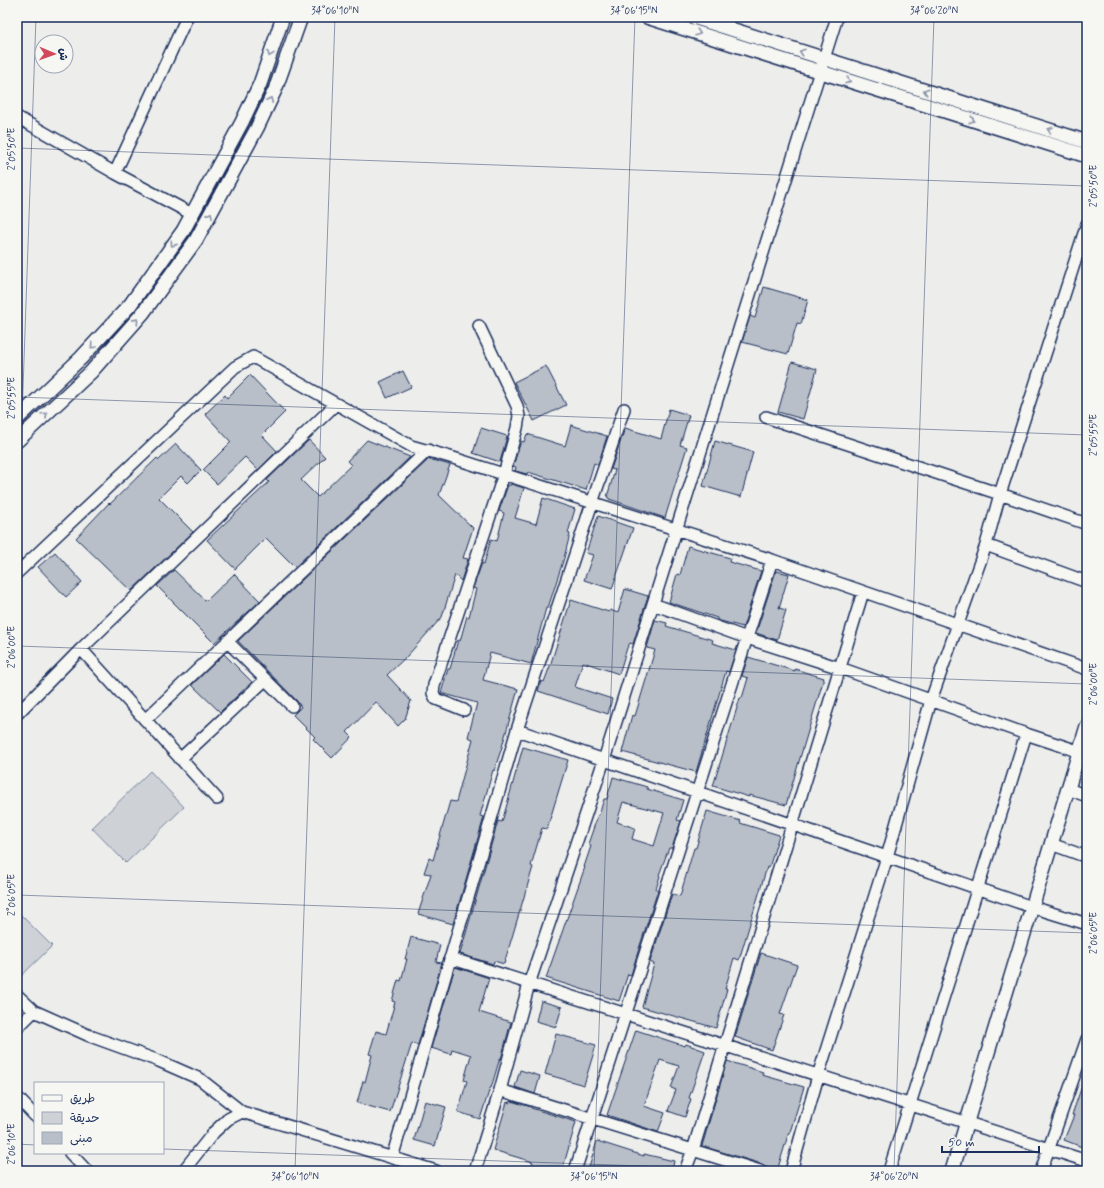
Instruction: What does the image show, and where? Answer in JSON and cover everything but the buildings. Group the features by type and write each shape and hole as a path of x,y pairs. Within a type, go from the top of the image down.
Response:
{"street":[{"path":"115,173 187,17"},
{"path":"17,419 81,358 130,305 183,230 238,129 260,84 283,17"},
{"path":"17,441 91,372 143,313 196,240 257,128 275,90 301,17"},
{"path":"647,17 1087,156"},
{"path":"693,17 728,22 824,59 1087,142"},
{"path":"475,1171 500,1090 529,984 604,760 837,17"},
{"path":"17,117 115,173 192,214"},
{"path":"791,1171 818,1076 887,857 931,700 986,545 1000,494 1087,224"},
{"path":"464,710 436,699 433,694 434,685 504,474 519,416 517,406 480,326"},
{"path":"17,574 235,367 253,357 411,446 677,528 1087,669"},
{"path":"17,714 81,649 336,404"},
{"path":"392,1158 517,730 624,409"},
{"path":"766,417 1087,524"},
{"path":"145,720 428,450"},
{"path":"986,545 1087,582"},
{"path":"575,1171 772,560"},
{"path":"685,1171 693,1150 863,592"},
{"path":"653,604 747,638 840,668 1026,734 1083,752"},
{"path":"227,642 292,706"},
{"path":"81,649 217,799"},
{"path":"180,759 265,680"},
{"path":"952,1171 1050,844 1068,789 1083,752 1087,726"},
{"path":"517,730 1032,907 1087,924"},
{"path":"889,1171 1026,734"},
{"path":"1068,789 1087,796"},
{"path":"1050,844 1087,857"},
{"path":"450,958 966,1124 1087,1161"},
{"path":"17,995 34,1011 90,1036 159,1061 200,1079 242,1112 436,1171"},
{"path":"17,1028 34,1011"},
{"path":"1041,1171 1087,1040"},
{"path":"500,1090 760,1171"},
{"path":"17,1097 34,1115"},
{"path":"183,1171 214,1132 228,1119 242,1112"},
{"path":"71,1154 87,1171"}],"green space":[{"path":"150,771 184,807 126,863 92,828"},
{"path":"17,911 52,946 18,979 17,978"}]}
